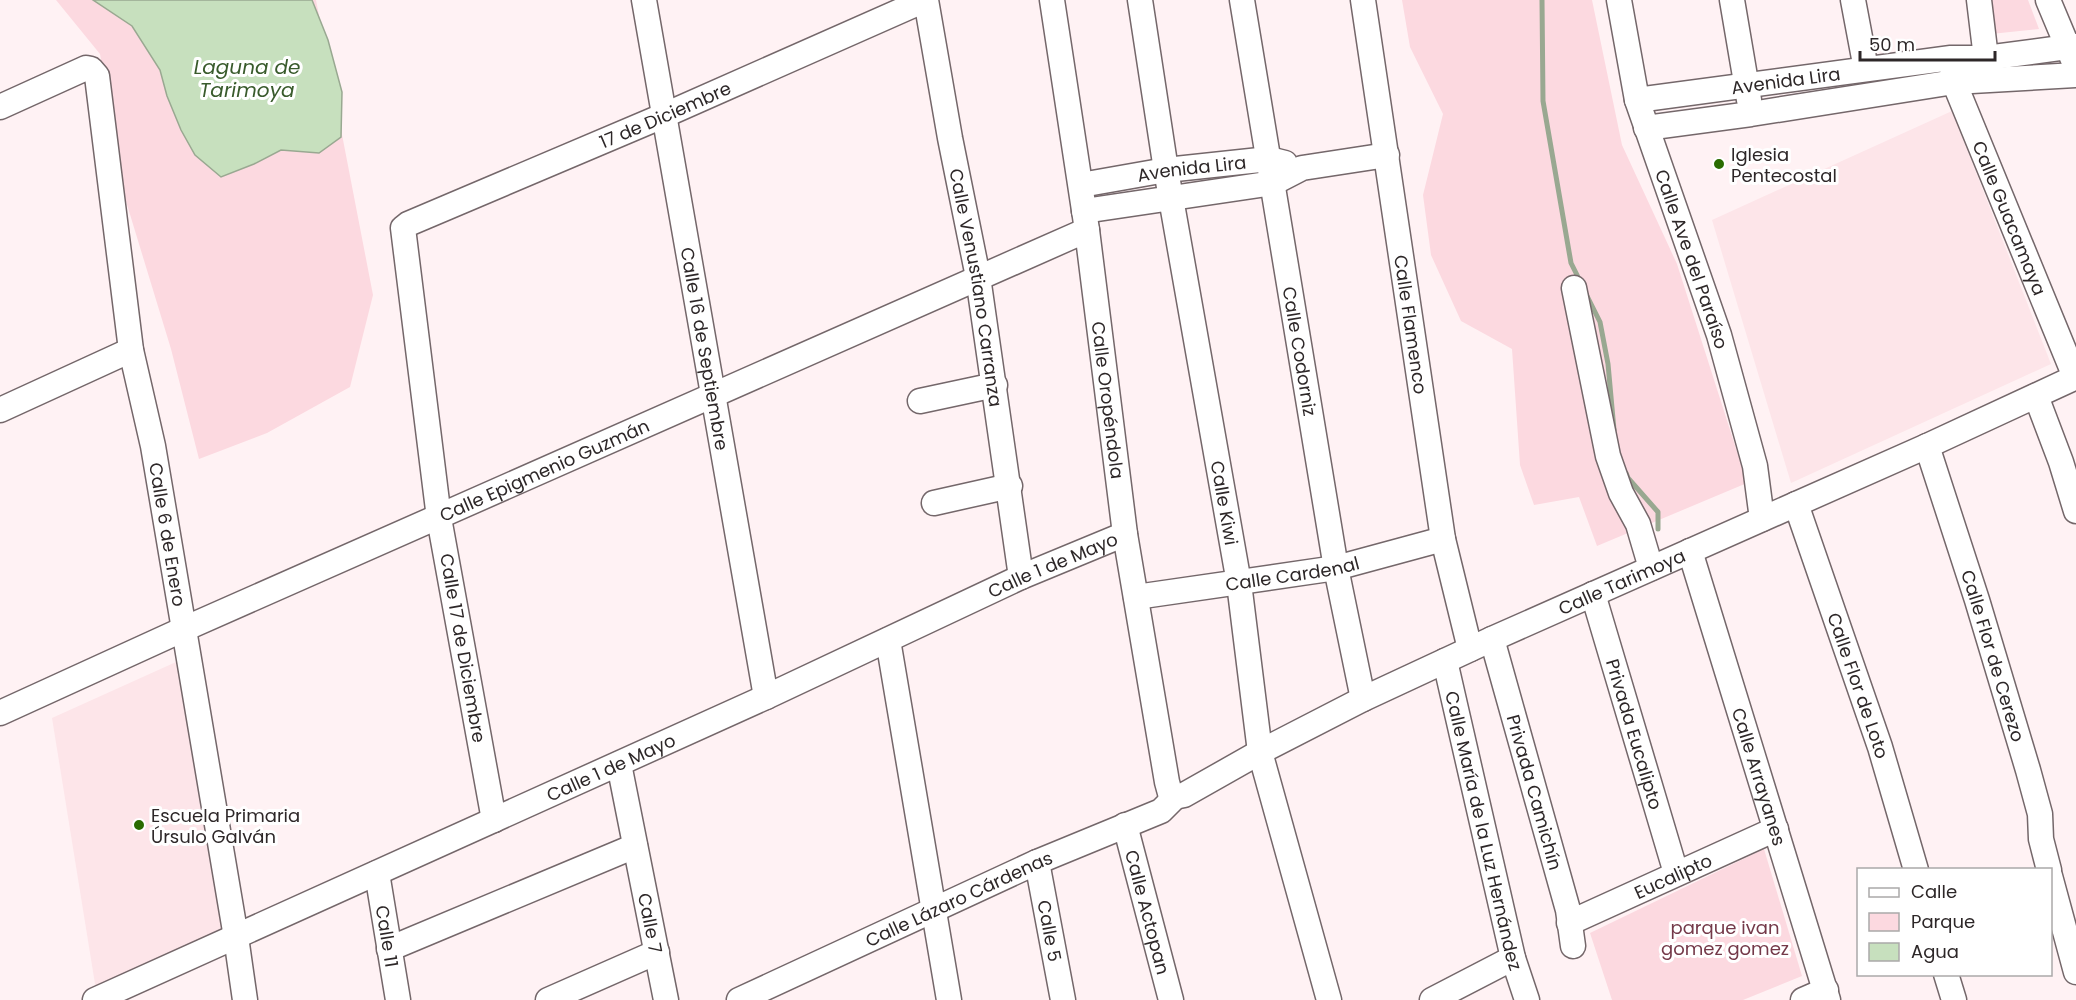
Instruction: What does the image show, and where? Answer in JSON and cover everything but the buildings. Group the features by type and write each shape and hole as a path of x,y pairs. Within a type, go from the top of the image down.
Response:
{"street":[{"name":"Calle 16 de Septiembre","path":"645,0 766,697"},
{"name":"17 de Diciembre","path":"405,226 665,115 925,0"},
{"name":"Calle Venustiano Carranza","path":"925,0 978,277 1022,577"},
{"name":"Calle Oropéndola","path":"1052,0 1086,220 1125,534 1167,782 1173,796"},
{"name":"Calle Kiwi","path":"1140,0 1166,170 1239,584 1260,752 1329,1000"},
{"name":"Calle Codorniz","path":"1242,0 1336,568 1363,699"},
{"name":"Calle Flamenco","path":"1363,0 1443,539 1470,649"},
{"name":"Calle Ave del Paraíso","path":"1619,0 1637,100 1719,335 1755,466 1762,519"},
{"path":"1732,0 1751,114"},
{"path":"1854,0 1866,69"},
{"path":"1979,0 1986,58"},
{"path":"2048,0 2074,54"},
{"name":"Avenida Lira","path":"1637,100 1951,58 2074,54"},
{"name":"Calle Guacamaya","path":"1951,58 1954,82 2076,377"},
{"name":"Calle 6 de Enero","path":"0,107 86,68 91,69 97,76 131,350 153,446 245,1000"},
{"name":"Avenida Lira","path":"1646,128 1954,82 2076,75"},
{"name":"Avenida Lira","path":"1086,220 1172,199 1273,183 1302,168 1387,155"},
{"name":"Avenida Lira","path":"1081,185 1166,170 1269,159 1302,168"},
{"name":"Calle Epigmenio Guzmán","path":"0,713 184,629 439,518 978,277 1086,220"},
{"name":"Calle 17 de Diciembre","path":"405,226 403,231 439,518 494,820"},
{"path":"1574,288 1608,456 1621,493 1638,524 1651,568"},
{"path":"0,410 131,350"},
{"name":"Calle Tarimoya","path":"1173,796 1184,795 1260,752 1363,699 1470,649 1927,446 2076,377"},
{"path":"920,401 995,386"},
{"path":"2036,396 2068,459 2076,511"},
{"name":"Calle Flor de Cerezo","path":"1927,446 1977,600 2028,770 2040,814 2040,839 2048,868"},
{"path":"934,502 1010,486"},
{"name":"Calle Flor de Loto","path":"1796,504 1880,747 1915,868"},
{"name":"Calle 1 de Mayo","path":"95,1000 766,697 1022,577 1125,534"},
{"name":"Calle Cardenal","path":"1136,597 1239,584 1336,568 1443,539"},
{"name":"Calle Arrayanes","path":"1690,551 1827,995"},
{"name":"Privada Eucalipto","path":"1593,594 1676,873"},
{"name":"Privada Camichín","path":"1492,639 1568,910 1571,934"},
{"path":"888,640 949,1000"},
{"name":"Calle María de la Luz Hernández","path":"1445,661 1513,958 1527,1000"},
{"name":"Calle 7","path":"619,764 666,1000"},
{"name":"Calle Lázaro Cárdenas","path":"739,1000 932,909 1037,862 1161,811 1173,796"},
{"name":"Calle Actopan","path":"1125,825 1171,1000"},
{"name":"Eucalipto","path":"1571,934 1676,873 1776,829"},
{"path":"389,949 635,846"},
{"name":"Calle 5","path":"1037,862 1063,1000"},
{"name":"Calle 11","path":"377,873 398,1000"},
{"path":"2052,883 2076,972"},
{"path":"548,1000 657,951"},
{"path":"1441,998 1513,958"},
{"path":"1946,976 1954,1000"},
{"path":"1803,1000 1827,995"}],"shaded area":[{"path":"1952,111 2051,364 1791,483 1712,220"},
{"name":"Escuela Primaria Úrsulo Galván","path":"176,662 228,931 96,990 52,718"}],"green space":[{"path":"56,0 316,0 373,295 350,387 267,433 199,459 171,349 125,198 100,54"},
{"path":"1402,0 1592,0 1622,145 1677,264 1747,483 1597,546 1579,497 1534,505 1520,465 1512,349 1461,321 1431,255 1423,195 1443,114 1410,47"},
{"path":"1986,0 2028,0 2039,29 1991,34"},
{"name":"parque ivan gomez gomez","path":"1764,849 1802,976 1743,1000 1612,1000 1590,933"}],"water":[{"name":"Laguna de Tarimoya","path":"93,0 312,0 328,40 342,92 341,137 319,153 281,150 221,177 195,155 181,130 167,96 160,70 132,26"}],"waterway":[{"path":"1542,0 1543,101 1571,263 1581,283"},
{"path":"1586,294 1600,322 1608,364 1614,430"},
{"path":"1626,473 1658,512 1658,529"}],"place":[{"name":"Iglesia Pentecostal","path":"1719,164"},
{"name":"Escuela Primaria Úrsulo Galván","path":"139,825"}]}
